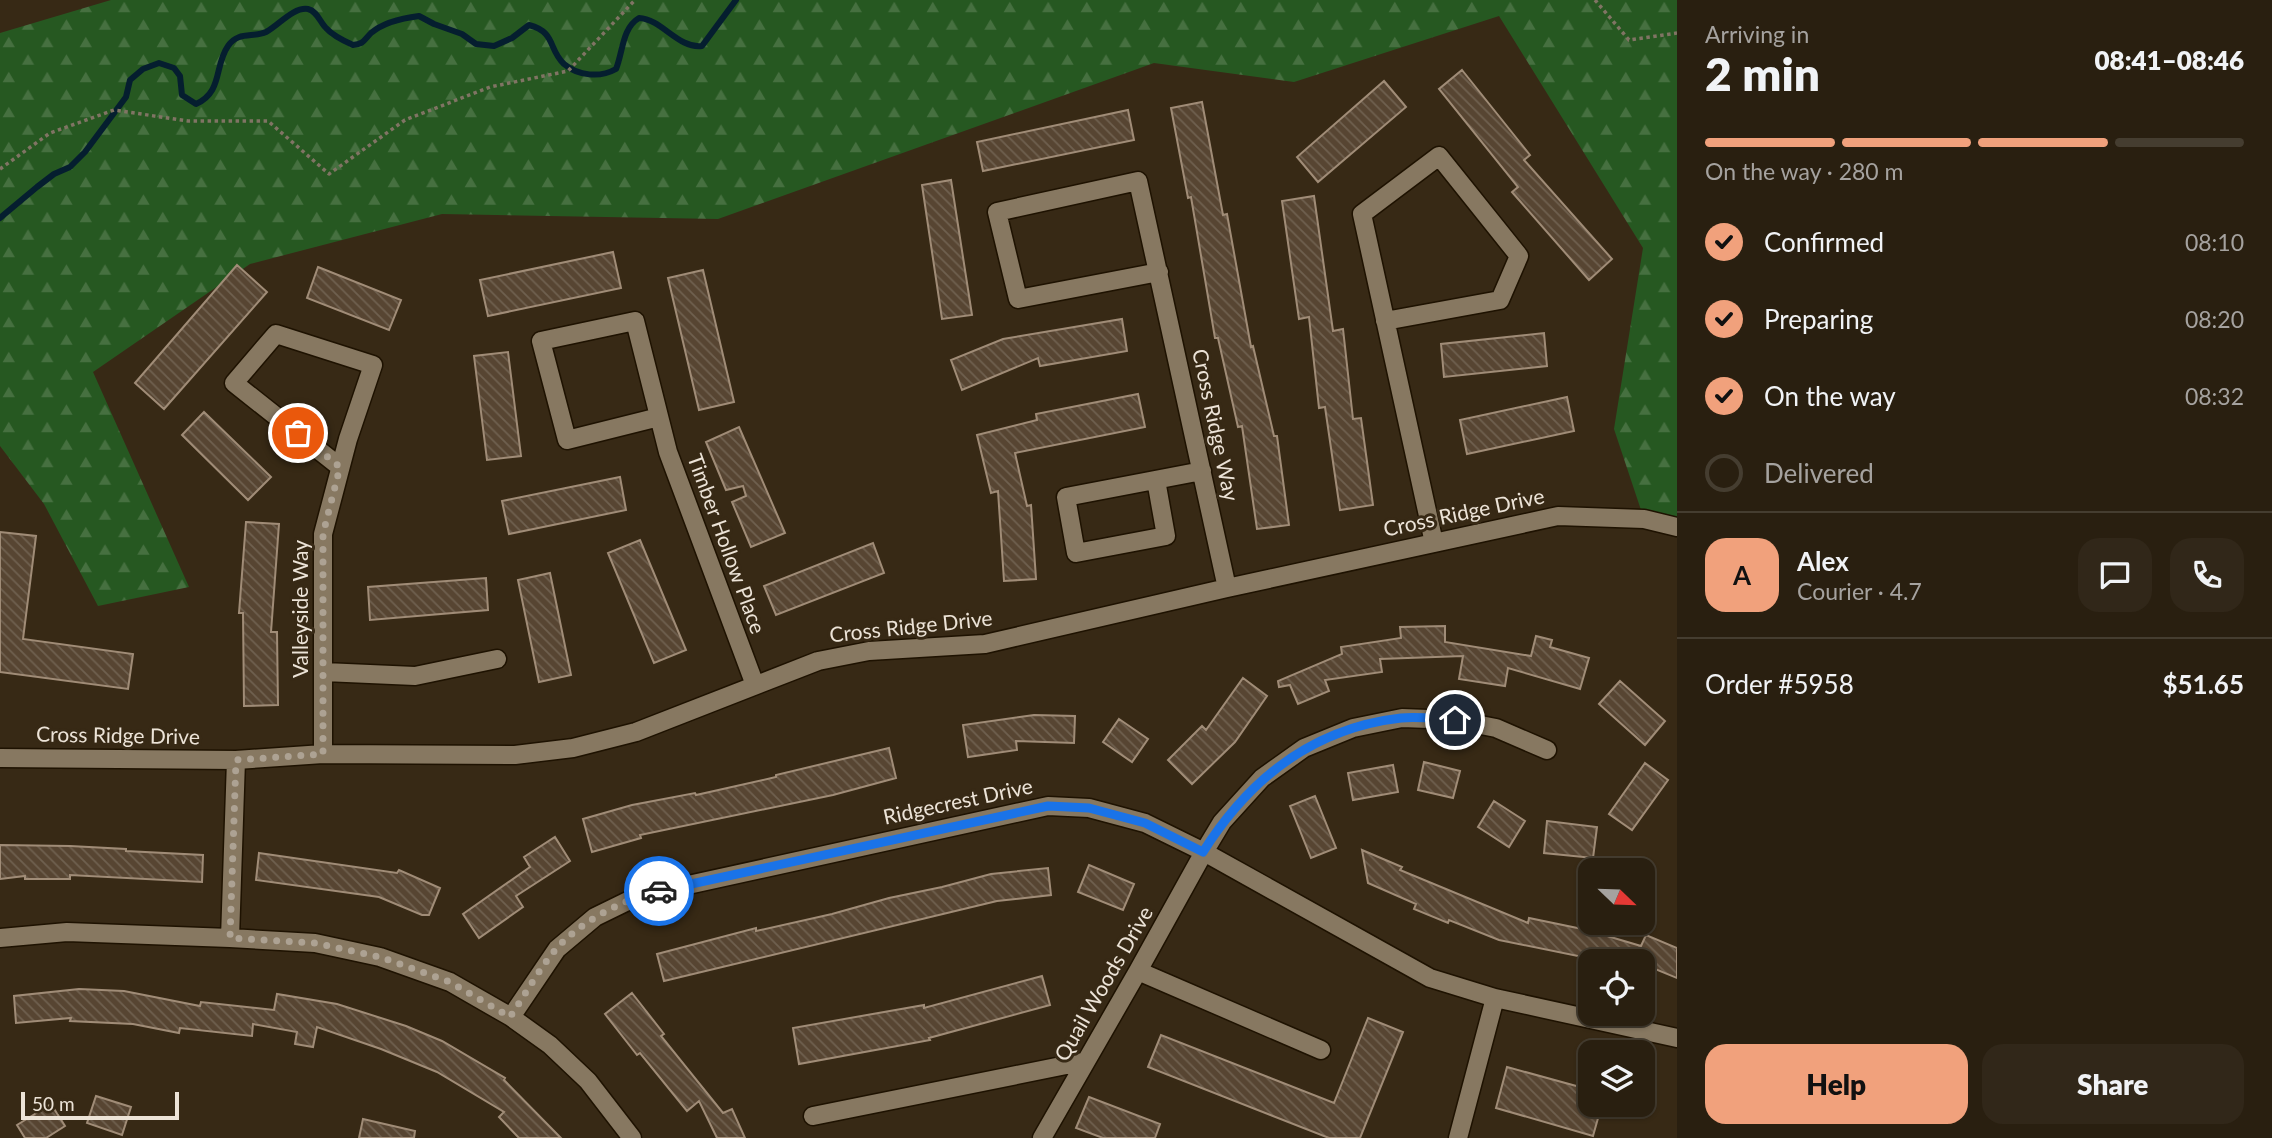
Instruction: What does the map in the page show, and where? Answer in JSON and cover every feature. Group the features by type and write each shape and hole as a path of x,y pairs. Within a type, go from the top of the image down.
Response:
{"street":[{"path":"1385,321 1500,300 1519,256 1439,156 1362,214 1385,321 1434,543"},
{"name":"Cross Ridge Way","path":"1159,272 1018,299 997,212 1138,181 1159,272 1227,588"},
{"name":"Timber Hollow Place","path":"659,417 567,440 541,341 635,321 668,452 755,685"},
{"name":"Valleyside Way","path":"323,754 323,534 340,467 373,365 276,334 233,383 340,467"},
{"path":"1156,480 1166,536 1076,554 1066,497 1202,471"},
{"name":"Cross Ridge Drive","path":"0,758 236,760 323,754 515,755 573,748 636,732 818,661 869,652 985,644 1558,516 1644,519 1677,527"},
{"path":"324,672 415,676 497,659"},
{"name":"Quail Woods Drive","path":"1042,1138 1203,852 1222,822 1262,778 1304,748 1353,728 1402,718 1455,720 1496,729 1548,750"},
{"path":"230,938 236,760"},
{"name":"Ridgecrest Drive","path":"510,1017 557,948 595,918 639,896 1048,806 1089,808 1145,823 1203,852 1430,978 1495,998 1677,1038"},
{"path":"0,938 67,932 230,938 315,943 380,957 450,982 510,1017 550,1045 588,1081 632,1138"},
{"path":"1138,971 1321,1050"},
{"path":"1458,1138 1495,998"},
{"path":"813,1116 1086,1061"}],"path":[{"path":"0,169 50,133 114,110 188,121 268,121 329,174 405,120 490,87 568,71 635,0"},
{"path":"1595,0 1629,40 1677,33"}],"green space":[{"path":"111,0 1677,0 1677,523 1644,519 1614,429 1643,248 1499,16 1294,82 1154,63 718,219 442,214 250,264 93,372 189,587 98,606 44,504 0,446 0,33"}],"building":[{"path":"1462,70 1530,155 1524,160 1612,259 1589,280 1512,192 1518,187 1439,89"},
{"path":"1384,81 1406,107 1318,182 1297,157"},
{"path":"1202,102 1223,215 1227,214 1251,347 1253,346 1274,436 1277,436 1289,525 1257,529 1242,426 1238,427 1218,338 1215,338 1191,197 1188,198 1171,108"},
{"path":"1128,110 1134,140 983,171 977,142"},
{"path":"951,180 972,315 942,319 922,185"},
{"path":"1314,196 1333,331 1343,329 1353,419 1361,418 1373,505 1340,510 1325,407 1319,408 1309,317 1299,319 1282,201"},
{"path":"613,252 621,288 488,316 480,280"},
{"path":"237,265 267,292 164,409 135,383"},
{"path":"318,267 401,300 389,330 307,298"},
{"path":"703,270 734,402 699,410 668,278"},
{"path":"1122,319 1127,351 1040,366 1038,358 962,390 951,360 1003,339"},
{"path":"1544,333 1547,366 1444,377 1441,344"},
{"path":"508,352 521,456 487,460 474,356"},
{"path":"1138,394 1145,427 1015,453 1027,506 1031,505 1036,579 1004,581 998,491 991,493 977,435 1037,420 1036,414"},
{"path":"1567,397 1574,431 1467,454 1460,420"},
{"path":"204,412 271,477 248,500 182,435"},
{"path":"739,427 785,533 751,547 732,502 746,496 743,486 726,490 706,442"},
{"path":"620,477 626,510 509,534 502,501"},
{"path":"246,522 279,524 271,632 277,632 278,705 244,706 243,613 239,613"},
{"path":"0,532 36,536 23,639 133,654 128,689 0,672"},
{"path":"640,540 686,650 654,663 608,553"},
{"path":"873,543 884,573 776,615 764,586"},
{"path":"550,573 571,675 539,682 518,580"},
{"path":"486,578 488,610 370,620 368,587"},
{"path":"1445,626 1445,642 1531,656 1536,636 1552,640 1550,647 1589,658 1580,689 1508,668 1505,686 1459,679 1463,656 1380,659 1382,672 1325,680 1329,691 1298,704 1290,685 1279,687 1278,681 1342,654 1341,647 1401,638 1400,627"},
{"path":"1243,678 1267,696 1235,742 1192,784 1168,760 1202,726 1206,730"},
{"path":"1620,681 1665,721 1645,745 1599,704"},
{"path":"1034,715 1075,716 1074,743 1016,741 1017,750 968,757 963,725"},
{"path":"1119,719 1148,739 1132,762 1103,742"},
{"path":"889,748 896,778 833,795 640,835 641,838 592,852 583,819 632,805 695,793 696,795 776,777"},
{"path":"1424,762 1460,771 1453,798 1418,790"},
{"path":"1645,763 1668,780 1632,830 1609,814"},
{"path":"1393,765 1398,792 1353,800 1348,773"},
{"path":"1315,796 1336,848 1311,858 1290,806"},
{"path":"1494,801 1525,821 1509,847 1478,827"},
{"path":"1547,821 1597,827 1593,858 1544,853"},
{"path":"555,837 570,861 516,896 523,907 479,938 463,914 530,867 524,857"},
{"path":"0,845 70,846 203,855 202,882 70,875 70,879 25,879 25,876 0,879"},
{"path":"1362,850 1402,867 1400,870 1528,923 1529,918 1578,928 1578,935 1604,935 1641,946 1646,935 1677,948 1677,978 1655,969 1655,949 1578,949 1578,956 1499,940 1414,909 1416,904 1368,883"},
{"path":"259,853 397,873 399,870 440,888 429,915 422,915 379,897 256,880"},
{"path":"1089,865 1134,884 1123,910 1078,892"},
{"path":"1048,868 1051,895 997,901 664,981 657,954 756,928 756,931 832,914 991,874"},
{"path":"1042,976 1050,1005 929,1038 930,1040 799,1064 793,1028 924,1005 924,1008"},
{"path":"79,989 124,991 200,1006 201,1002 274,1010 277,994 337,1004 406,1026 442,1041 505,1078 561,1138 519,1138 499,1117 504,1112 437,1072 317,1027 313,1047 295,1044 297,1032 253,1024 252,1036 180,1028 179,1033 133,1024 70,1021 71,1018 16,1023 14,996"},
{"path":"632,993 664,1034 661,1036 723,1113 732,1109 745,1138 717,1138 699,1101 687,1111 605,1014"},
{"path":"1368,1018 1403,1032 1360,1138 1329,1138 1148,1067 1161,1035 1334,1103"},
{"path":"1507,1067 1578,1086 1578,1117 1598,1117 1593,1136 1496,1108"},
{"path":"96,1096 131,1107 122,1135 87,1123"},
{"path":"1089,1097 1160,1124 1155,1138 1103,1138 1076,1128"},
{"path":"51,1104 65,1126 46,1138 25,1138 17,1125"},
{"path":"363,1119 415,1131 414,1138 359,1138"}],"waterway":[{"path":"0,218 54,174 70,167 85,152 126,97 130,80 143,69 159,63 174,68 180,76 182,95 196,104 210,93 224,54 232,41 266,32 302,9 314,12 329,31 353,45 362,43 376,29 388,23 419,16 462,34 476,44 494,46 512,38 529,25 548,36 564,64 576,71 596,75 616,69 626,34 633,22 639,18 655,23 685,43 702,46 736,0"}],"way so far":[{"path":"298,433 340,467 323,534 323,754 236,760 230,938 315,943 380,957 450,982 510,1017 557,948 595,918 639,896 659,891"}],"route":[{"path":"659,891 1048,806 1089,808 1145,823 1203,852 1222,822 1262,778 1304,748 1353,728 1402,718 1455,720"}]}
